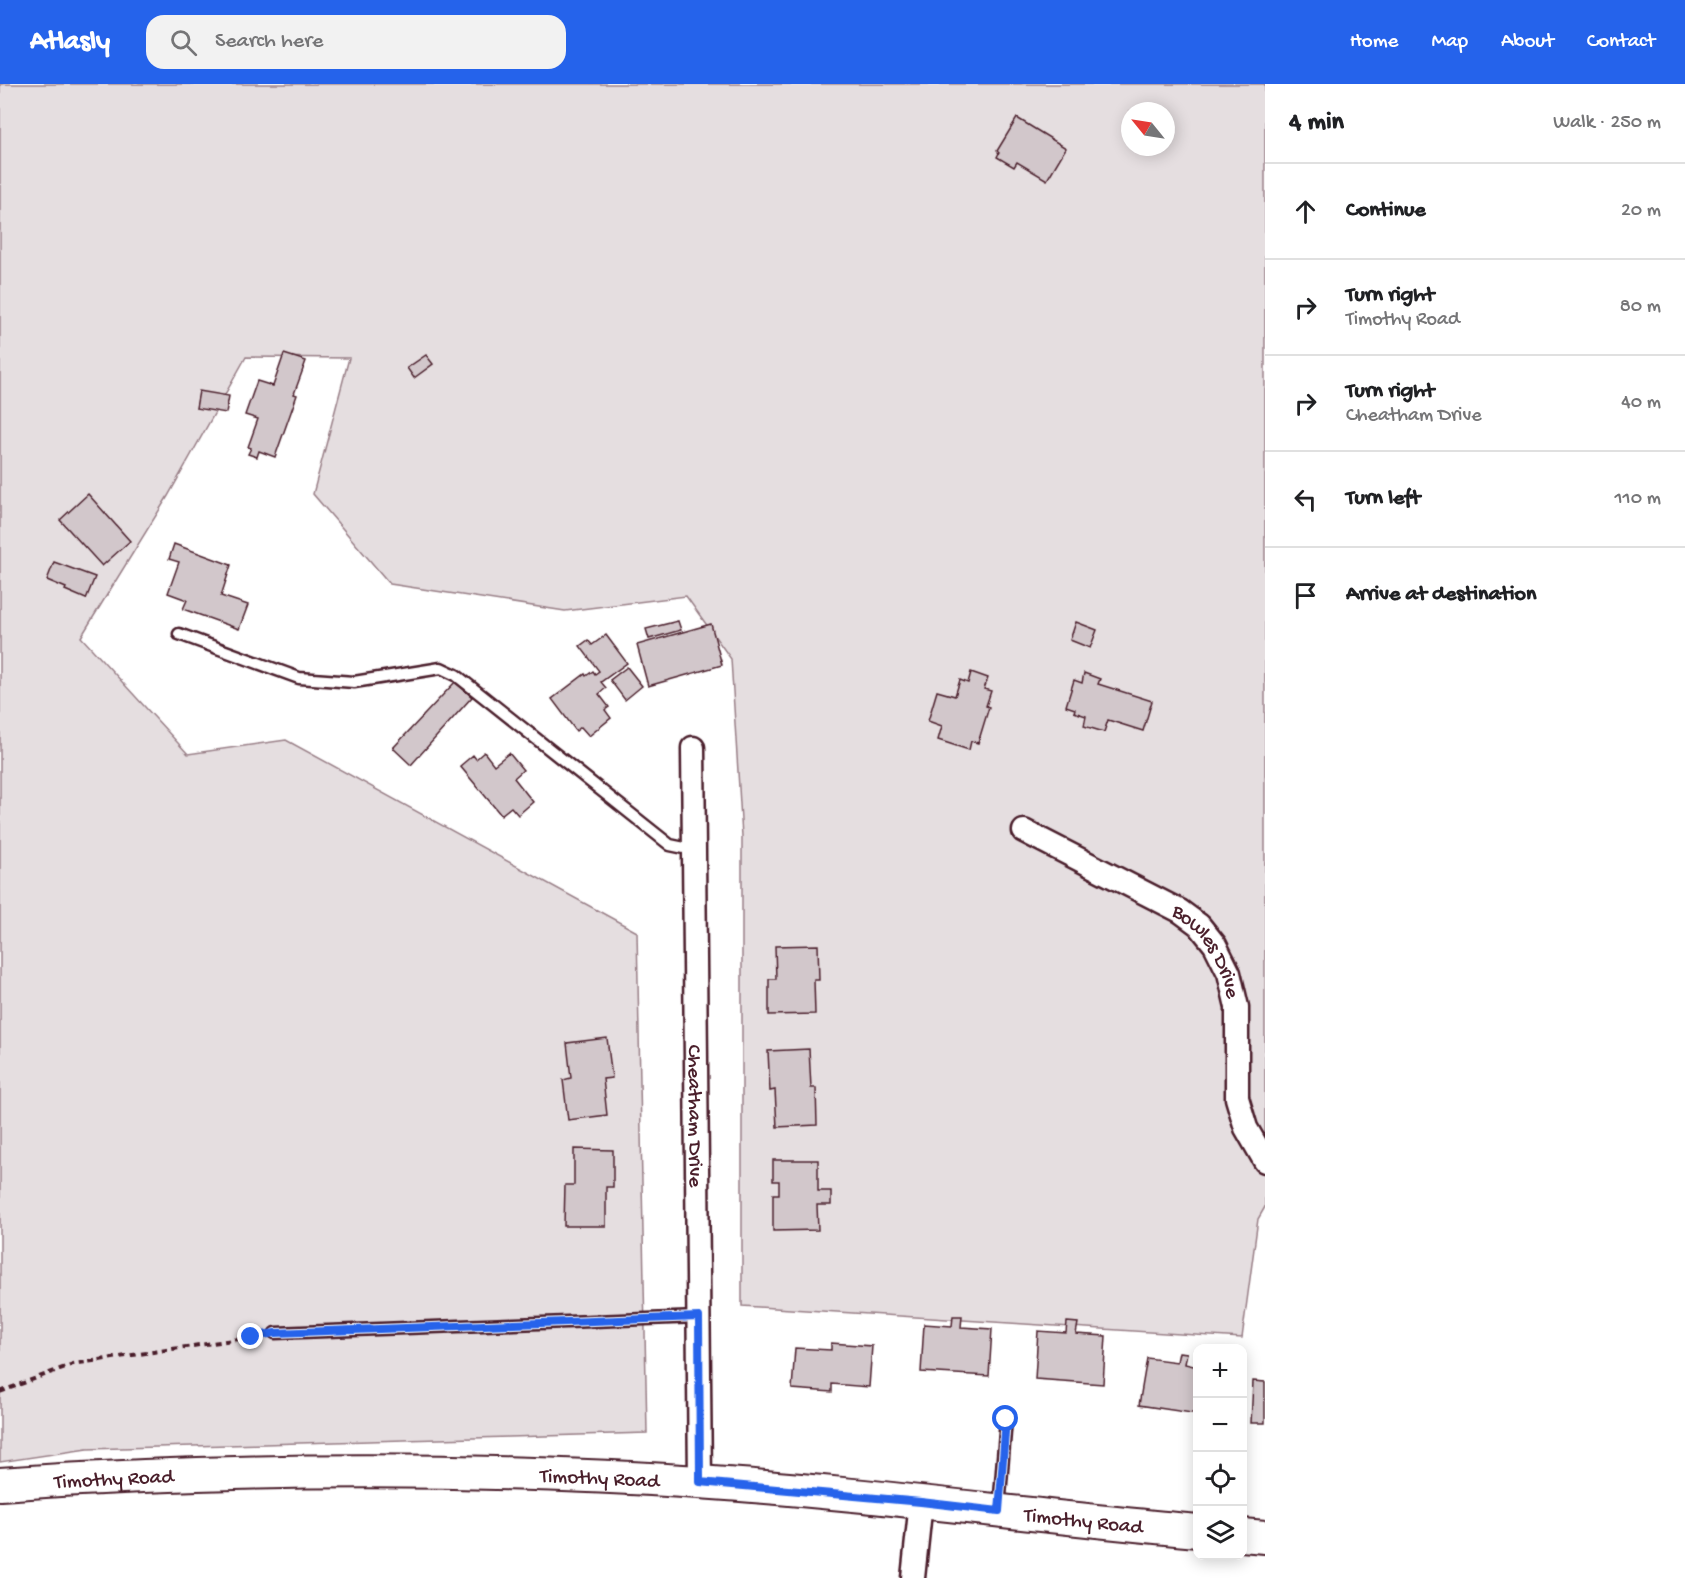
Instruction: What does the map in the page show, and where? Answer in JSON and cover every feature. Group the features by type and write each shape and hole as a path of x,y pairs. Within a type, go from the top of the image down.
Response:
{"main road":[{"name":"Timothy Road","path":"0,1484 164,1474 324,1471 483,1472 700,1482 1193,1531"},
{"path":"1247,1535 1265,1537"}],"street":[{"name":"Cheatham Drive","path":"693,748 700,1482"},
{"name":"Bowles Drive","path":"1024,831 1180,911 1199,925 1215,945 1229,973 1237,1007 1237,1098 1246,1128 1265,1161"},
{"path":"913,1578 921,1502"}],"lane":[{"path":"179,634 299,678 354,682 441,668 456,675 670,845 694,850"},
{"path":"275,1333 699,1317"},
{"path":"999,1511 1006,1419"}],"path":[{"path":"0,1392 74,1364 275,1333"}],"shaded area":[{"path":"0,84 1265,84 1265,1207 1258,1219 1242,1338 742,1306 742,836 731,659 686,596 565,611 390,584 313,494 349,358 246,357 168,496 81,637 188,754 286,740 637,932 647,1433 87,1449 0,1462"}],"building":[{"path":"1017,118 1066,148 1047,180 1017,162 1014,167 997,157 999,153 997,151"},
{"path":"284,354 306,361 294,394 297,395 275,457 259,451 257,457 248,454 251,448 248,447 258,419 245,415 257,381 273,386"},
{"path":"426,355 433,364 414,378 407,368"},
{"path":"199,391 229,396 226,413 196,408"},
{"path":"88,494 130,541 102,566 60,520"},
{"path":"174,544 231,565 221,596 248,605 239,629 183,609 187,600 168,593 179,562 169,559"},
{"path":"54,562 95,577 86,599 47,580"},
{"path":"678,621 681,630 649,639 646,629"},
{"path":"1076,622 1097,630 1090,648 1070,640"},
{"path":"711,624 722,665 648,686 637,645"},
{"path":"606,635 627,663 601,682 606,688 599,694 609,707 605,710 611,718 589,736 581,727 576,731 552,699 585,674 586,676 593,671 595,674 599,671 580,646 588,640 592,645"},
{"path":"627,667 642,686 625,700 610,680"},
{"path":"971,672 988,678 984,689 991,691 986,706 989,707 978,743 971,741 969,750 938,740 942,726 928,721 937,691 955,696 960,680 968,683"},
{"path":"1084,673 1100,679 1098,684 1152,701 1143,731 1108,720 1104,732 1084,726 1086,716 1066,706 1074,680 1082,683"},
{"path":"455,682 472,697 411,765 393,748"},
{"path":"484,752 494,765 509,753 523,770 514,778 533,802 518,815 511,807 501,815 460,766 473,755 476,759"},
{"path":"818,945 819,980 814,980 815,1014 769,1015 769,979 776,979 775,946"},
{"path":"607,1038 612,1078 603,1079 607,1115 568,1120 563,1080 571,1078 567,1043"},
{"path":"809,1049 811,1088 816,1088 817,1125 777,1127 775,1090 770,1091 768,1051"},
{"path":"574,1149 613,1150 613,1187 606,1187 606,1226 564,1226 565,1185 574,1185"},
{"path":"773,1160 818,1160 818,1191 831,1191 831,1205 817,1205 818,1230 773,1231 773,1194 779,1194 779,1181 773,1181"},
{"path":"953,1316 962,1316 961,1327 992,1329 989,1376 921,1372 924,1324 952,1326"},
{"path":"1067,1322 1078,1323 1076,1334 1106,1336 1103,1384 1035,1379 1038,1331 1066,1333"},
{"path":"831,1343 872,1346 869,1387 832,1384 832,1392 792,1389 795,1348 831,1350"},
{"path":"1179,1352 1187,1353 1185,1364 1193,1366 1193,1413 1139,1405 1147,1358 1177,1362"},
{"path":"1253,1381 1265,1382 1265,1423 1251,1423"}],"route":[{"path":"251,1337 275,1333 699,1317 700,1482 999,1511 1006,1419"}]}
